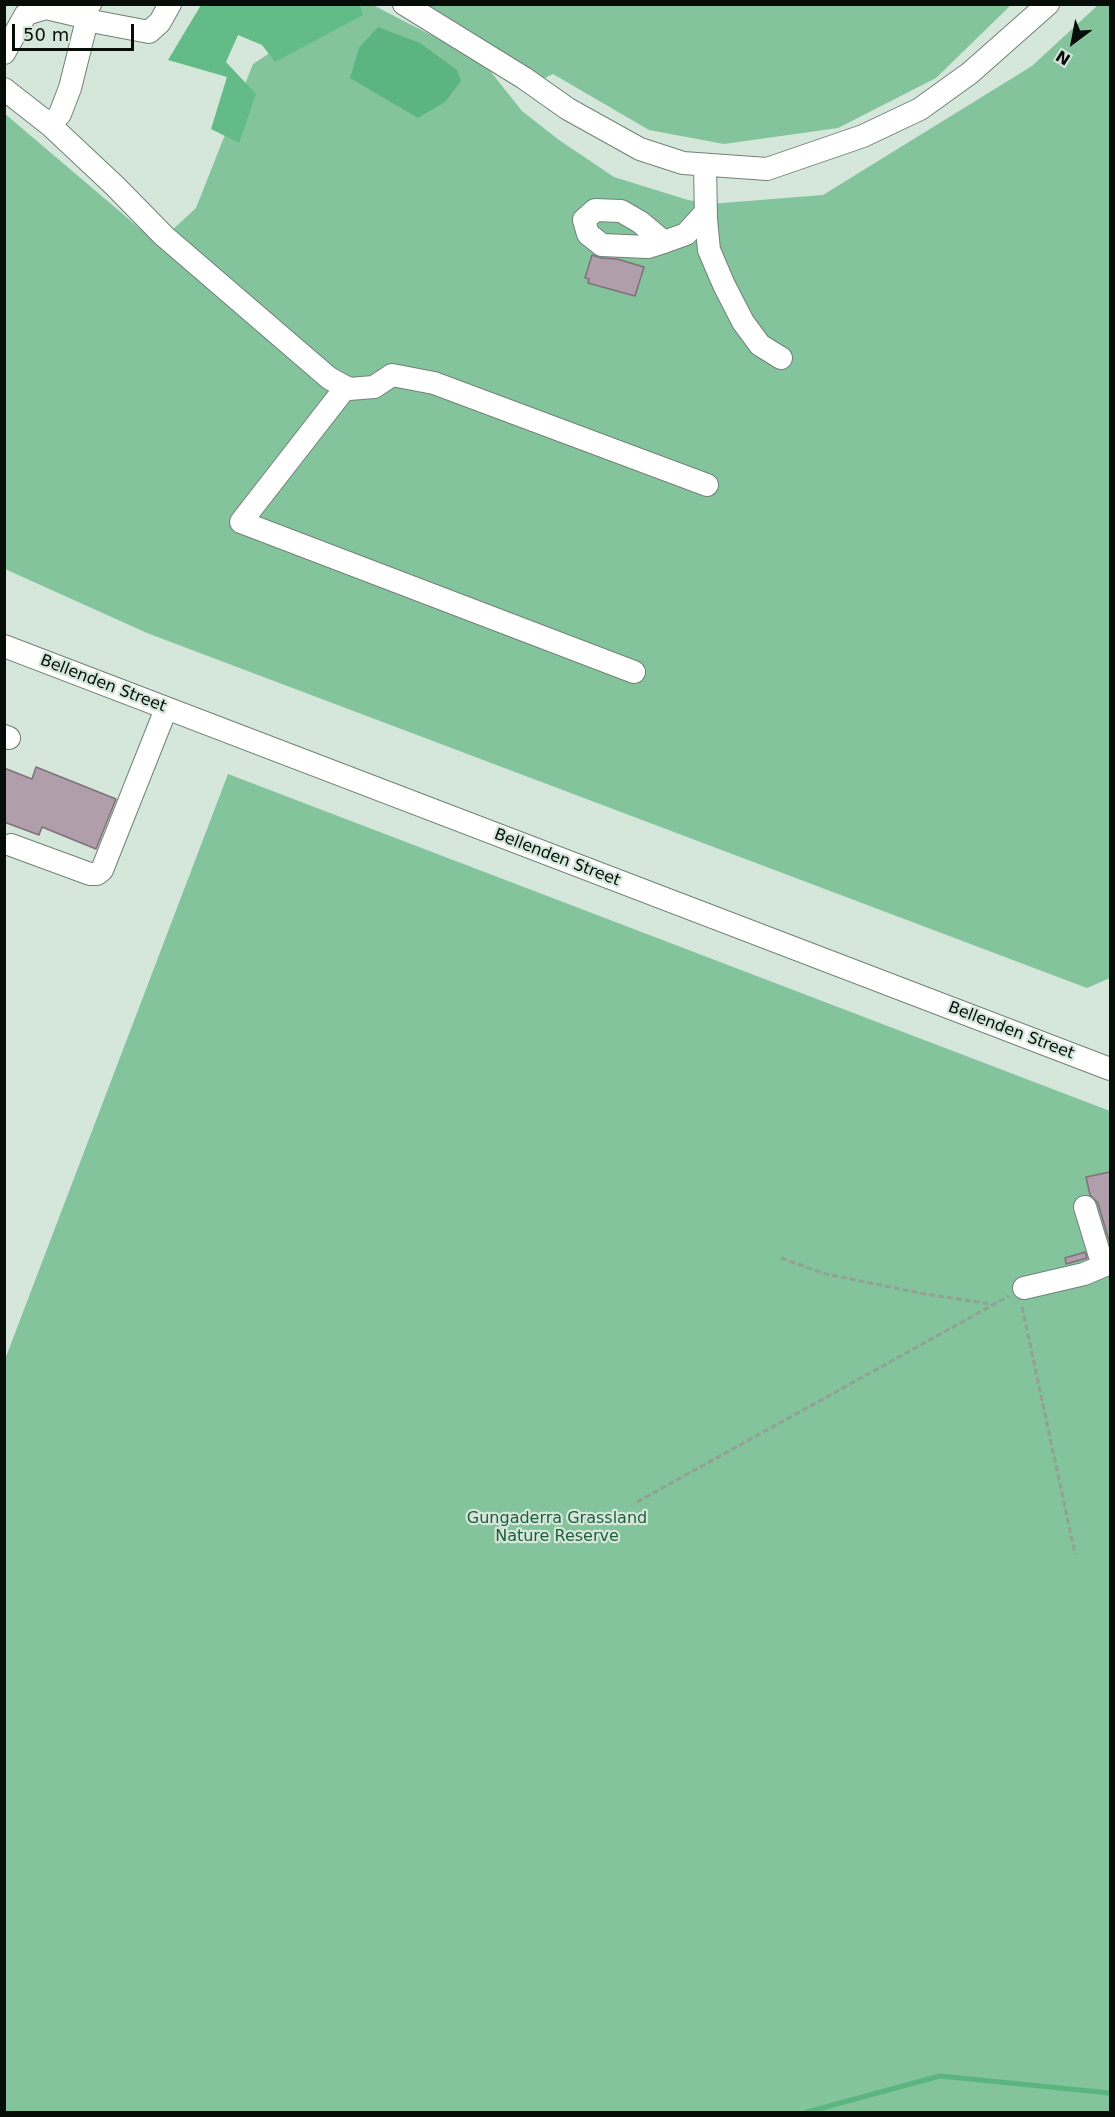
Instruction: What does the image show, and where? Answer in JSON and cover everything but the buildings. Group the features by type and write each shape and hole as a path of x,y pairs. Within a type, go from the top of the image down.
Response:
{"street":[{"path":"4,53 26,14 46,8 76,15 85,13 149,32 160,22 170,4"},
{"path":"404,4 525,78 568,109 640,149 683,164 767,169 863,136 920,109 970,73 1048,4"},
{"path":"50,125 60,114 70,88 85,13"},
{"path":"4,89 50,125 164,236 329,378 349,389 374,387 392,375 434,383 707,485"},
{"path":"705,165 710,250 728,295 743,322 760,345 781,358"},
{"path":"664,242 686,234 706,212"},
{"path":"345,387 241,522 634,672"},
{"name":"Bellenden Street","path":"4,646 1110,1069"},
{"path":"11,844 90,874 97,874 102,870 166,709"},
{"path":"1021,1289 1084,1274 1106,1265 1085,1207"}],"path":[{"path":"781,1258 826,1274 993,1305"},
{"path":"637,1502 1021,1289 1075,1554"}],"green space":[{"path":"343,5 373,5 483,62 522,111 559,140 614,177 688,200 710,204 823,195 1032,66 1098,5 1110,5 1110,978 1087,988 147,633 5,569 4,113 324,385 170,232 196,208 253,64"},
{"path":"417,5 1011,5 936,78 838,128 724,144 649,130 553,74 541,80"},
{"name":"Gungaderra Grassland Nature Reserve","path":"228,774 1110,1111 1110,2112 5,2112 4,1362"}],"shaded area":[{"path":"201,5 360,5 363,15 275,62 262,45 238,35 226,62 256,94 239,143 211,129 227,77 168,60"},
{"path":"378,27 420,43 457,70 461,81 445,102 418,118 350,78 359,48"}],"waterway":[{"path":"807,2112 940,2076 1110,2093"}]}
